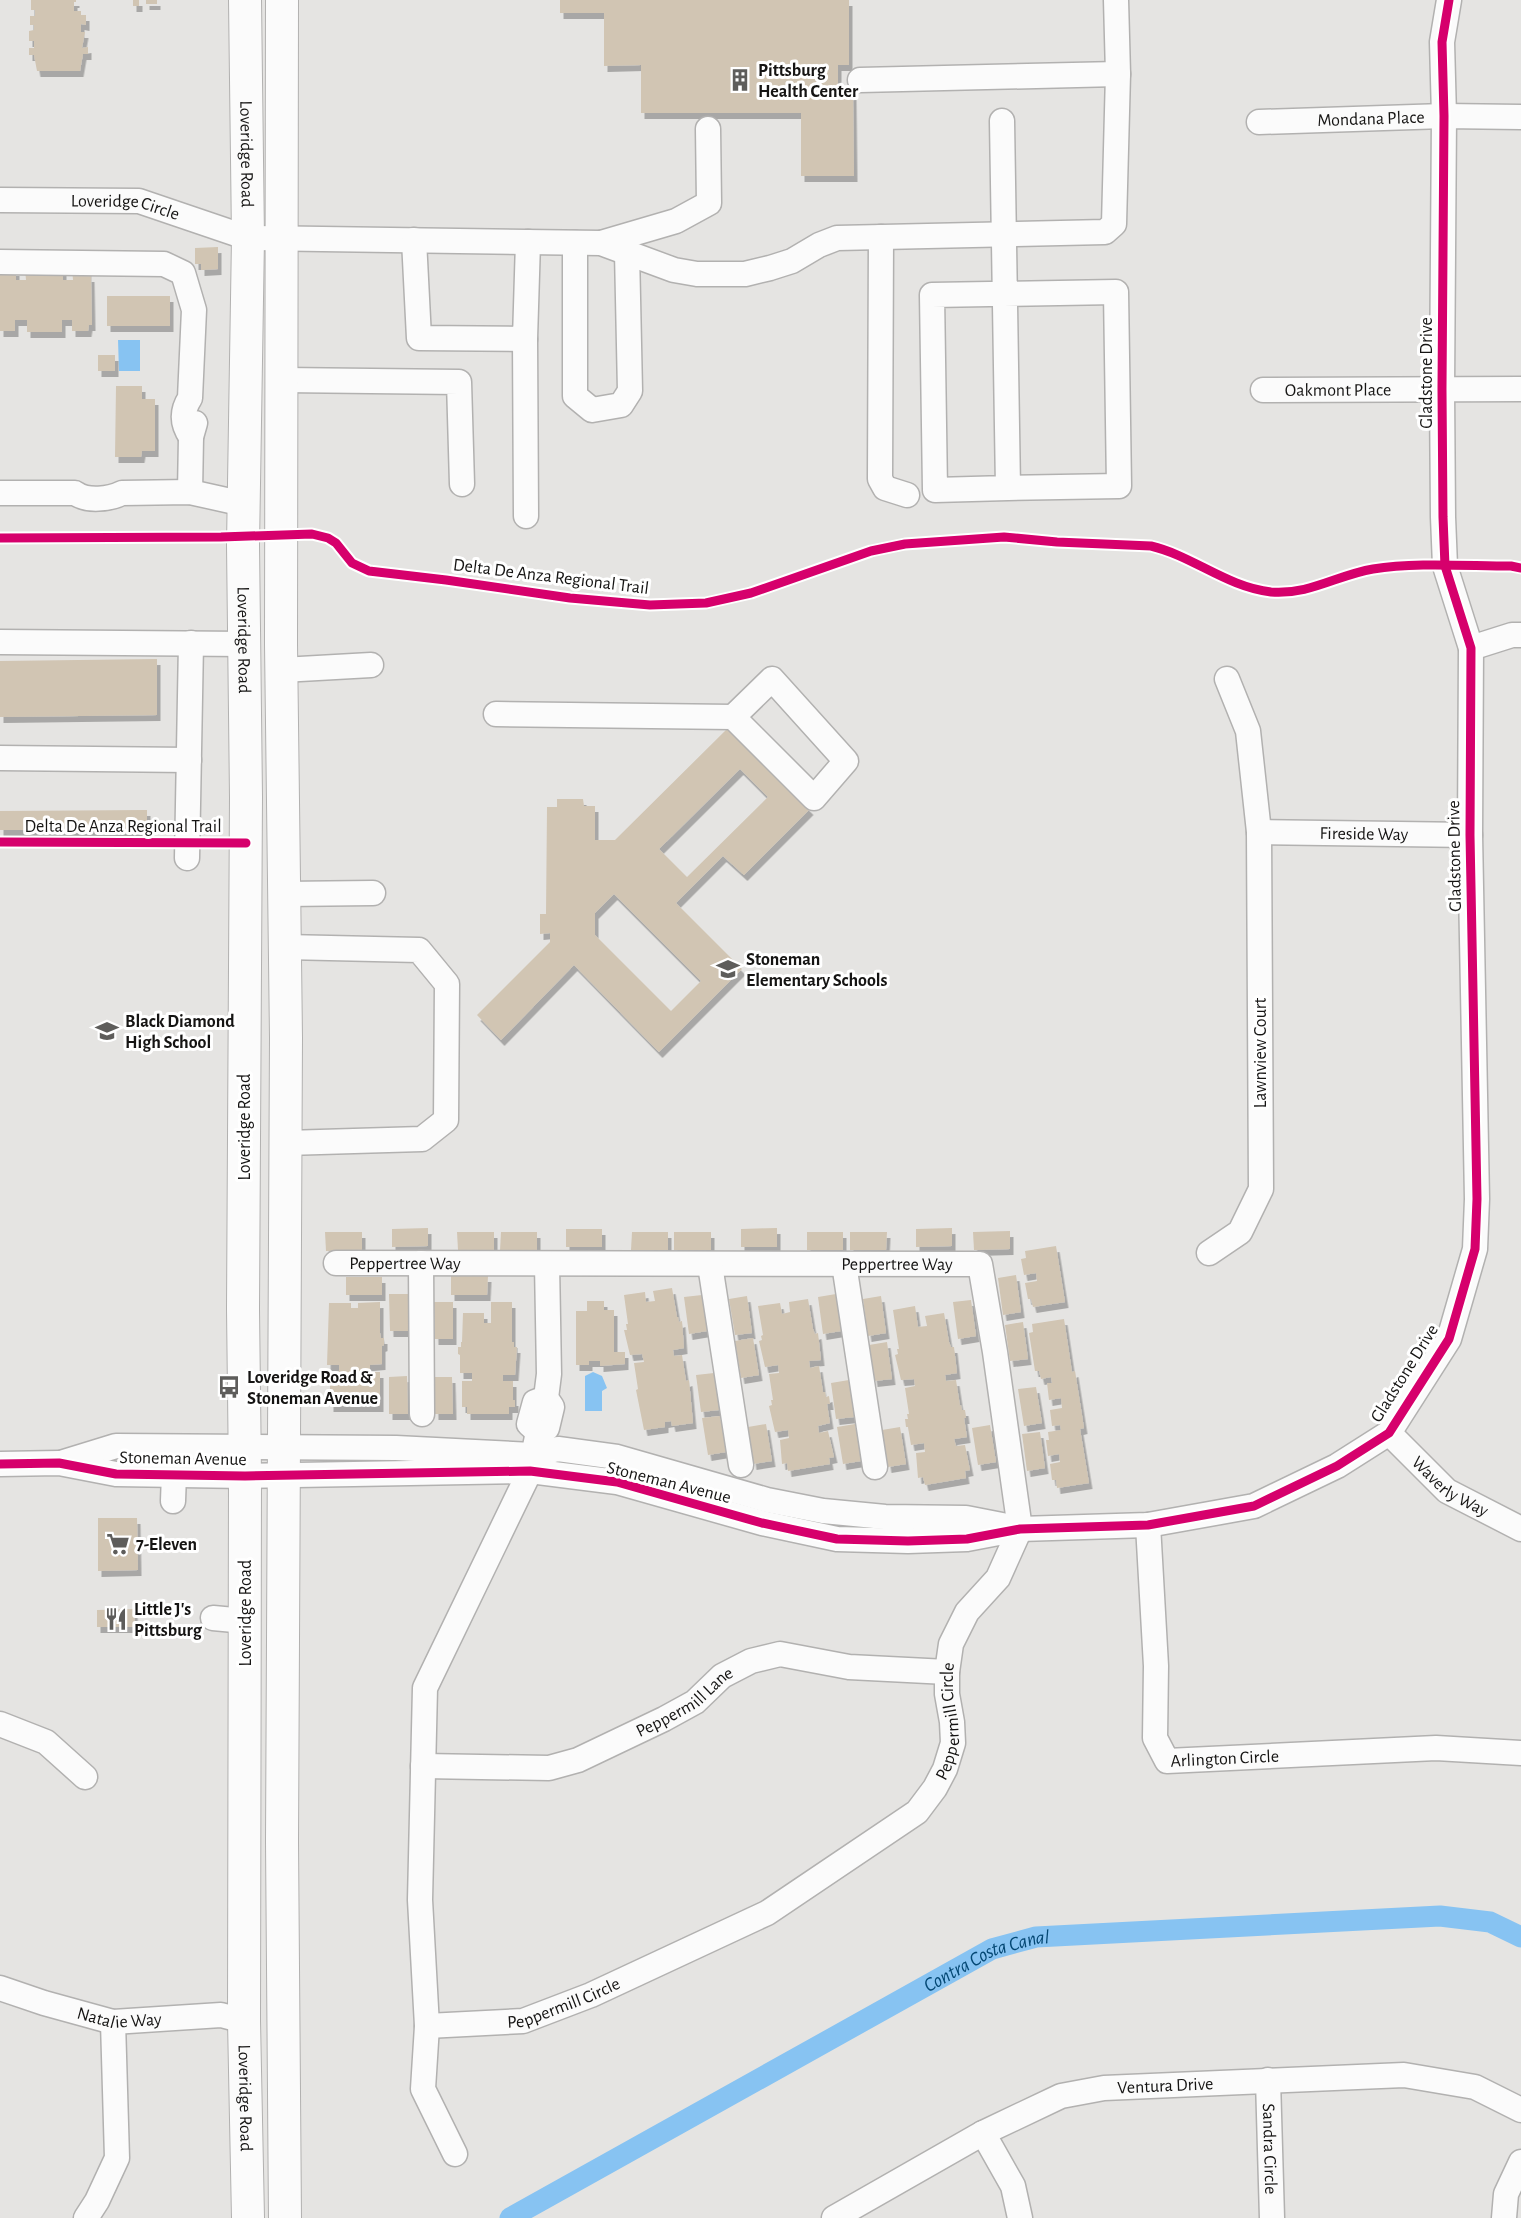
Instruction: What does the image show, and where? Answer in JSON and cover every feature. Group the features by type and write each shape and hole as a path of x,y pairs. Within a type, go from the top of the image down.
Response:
{"main road":[{"name":"Loveridge Road","path":"244,0 248,238 244,504 244,2021 248,2218"},
{"name":"Loveridge Road","path":"282,0 282,670 286,1143 282,1831 285,2218"},
{"path":"244,504 282,519"}],"street":[{"path":"601,243 674,270 697,274 745,274 792,261 819,244 837,238 1105,232 1114,224 1118,74 1116,0"},
{"name":"Gladstone Drive","path":"1148,1525 1254,1506 1337,1466 1389,1433 1449,1339 1475,1249 1478,1199 1470,835 1471,648 1445,566 1442,389 1444,116 1442,42 1449,0"},
{"path":"860,80 1118,74"},
{"name":"Mondana Place","path":"1259,122 1444,116 1521,117"},
{"path":"1002,121 1008,489"},
{"path":"601,243 676,221 709,203 708,129"},
{"name":"Loveridge Circle","path":"0,200 139,201 248,238 601,243"},
{"path":"881,237 880,479 885,488 907,495"},
{"path":"414,240 419,338 525,339"},
{"path":"526,516 525,339 528,242"},
{"path":"574,243 575,396 592,411 621,405 630,391 627,252"},
{"path":"0,262 164,264 183,273 194,310 190,398 184,408 183,426 191,437 190,492"},
{"path":"1116,292 1119,486 935,490 932,295 1005,293 1116,292"},
{"path":"283,380 459,382 462,484"},
{"name":"Oakmont Place","path":"1263,390 1521,389"},
{"path":"0,493 75,493 82,486 114,486 122,493 190,492 244,504"},
{"path":"1471,648 1512,635 1521,635"},
{"path":"0,642 245,644"},
{"path":"188,858 191,643"},
{"path":"282,670 372,665"},
{"path":"496,714 733,717 814,798 846,761 772,679 733,717"},
{"name":"Lawnview Court","path":"1209,1253 1240,1232 1261,1189 1259,832 1248,731 1227,679"},
{"path":"0,758 189,760"},
{"name":"Fireside Way","path":"1259,832 1470,835"},
{"path":"284,894 373,893"},
{"path":"285,947 419,950 447,984 446,1120 422,1139 286,1143"},
{"name":"Peppertree Way","path":"336,1263 980,1264 1020,1529"},
{"path":"421,1263 422,1414"},
{"path":"455,2154 423,2089 427,2026 420,1900 425,1688 533,1453 547,1428 552,1407 546,1398 549,1374 547,1264"},
{"path":"710,1264 741,1465"},
{"path":"844,1264 874,1467"},
{"name":"Waverly Way","path":"1389,1433 1447,1491 1521,1529"},
{"name":"Stoneman Avenue","path":"59,1463 116,1446 245,1462"},
{"name":"Stoneman Avenue","path":"0,1464 59,1463 116,1474 174,1474 245,1462 285,1461 396,1448 533,1453 558,1449 617,1457 767,1500 823,1511 885,1517 966,1518 1020,1529 1148,1525"},
{"path":"173,1501 174,1474"},
{"name":"Arlington Circle","path":"1148,1525 1156,1666 1155,1738 1167,1761 1436,1748 1521,1754"},
{"name":"Peppermill Circle","path":"427,2026 523,2021 591,1995 767,1913 917,1812 935,1788 945,1769 953,1743 947,1694 951,1644 967,1612 998,1578 1020,1529"},
{"path":"213,1618 245,1621"},
{"name":"Peppermill Lane","path":"423,1766 549,1768 568,1763 664,1719 695,1702 722,1676 751,1661 780,1654 849,1667 947,1672"},
{"path":"0,1724 46,1742 85,1777"},
{"name":"Natalie Way","path":"0,1988 113,2022 221,2015 244,2021"},
{"path":"86,2218 98,2201 117,2158 113,2022"},
{"name":"Ventura Drive","path":"834,2218 983,2133 1061,2096 1104,2088 1404,2075 1475,2087 1521,2110"},
{"name":"Sandra Circle","path":"1268,2080 1272,2218"},
{"path":"983,2133 1013,2186 1020,2218"},
{"path":"1504,2218 1506,2194 1521,2162"}],"water":[{"path":"118,340 140,340 140,371 119,371"},
{"path":"593,1372 602,1376 607,1388 602,1391 602,1411 585,1411 585,1376"}],"building":[{"path":"31,0 76,0 74,11 81,11 81,15 86,15 86,25 81,24 81,32 85,32 82,48 88,47 88,54 83,54 80,71 37,71 34,55 29,55 29,48 34,48 34,41 29,41 29,31 34,30 34,25 30,25 30,16 35,16 35,10 31,10"},
{"path":"133,0 139,0 139,6 133,6"},
{"path":"146,0 157,0 157,4 146,4"},
{"name":"Pittsburg Health Center","path":"560,0 849,0 849,65 838,65 838,95 853,94 854,176 801,176 801,113 641,113 641,65 604,66 604,13 560,13"},
{"path":"218,247 218,269 201,270 201,264 195,264 195,248"},
{"path":"25,269 63,269 63,280 73,280 72,269 88,269 88,276 91,276 92,325 89,325 88,331 72,331 72,320 62,320 62,332 27,332 27,320 15,320 15,331 0,331 0,270 16,270 16,280 26,280"},
{"path":"107,296 170,296 170,326 107,326"},
{"path":"98,355 115,355 115,371 98,371"},
{"path":"116,386 142,386 142,399 155,399 155,451 142,451 141,457 115,457"},
{"path":"157,659 157,715 0,717 0,661"},
{"path":"728,728 810,809 744,875 723,856 676,903 742,969 659,1052 574,965 501,1040 477,1015 550,942 550,933 540,934 540,914 546,914 547,807 557,807 557,799 583,799 584,806 595,806 595,840 615,840","holes":["740,769 768,797 687,877 659,849","614,894 701,981 671,1011 595,935 595,913"]},
{"path":"147,810 147,830 0,830 0,811"},
{"path":"428,1228 428,1246 392,1247 392,1229"},
{"path":"777,1228 777,1247 741,1247 741,1229"},
{"path":"952,1228 952,1246 916,1247 916,1229"},
{"path":"566,1229 602,1229 602,1247 566,1247"},
{"path":"1010,1231 1010,1249 974,1250 973,1232"},
{"path":"325,1232 362,1232 362,1250 326,1251"},
{"path":"457,1232 494,1232 494,1250 458,1250"},
{"path":"501,1232 537,1232 537,1250 500,1251"},
{"path":"632,1232 668,1232 668,1250 631,1250"},
{"path":"674,1232 711,1232 711,1250 674,1250"},
{"path":"807,1232 843,1232 843,1250 807,1250"},
{"path":"850,1232 887,1232 886,1250 850,1250"},
{"path":"1056,1246 1065,1302 1033,1307 1031,1299 1028,1299 1025,1283 1037,1281 1036,1273 1024,1275 1021,1259 1026,1258 1025,1251"},
{"path":"1016,1275 1021,1312 1003,1315 998,1278"},
{"path":"451,1276 488,1276 487,1295 451,1295"},
{"path":"346,1277 382,1277 382,1295 346,1295"},
{"path":"672,1288 677,1317 679,1322 682,1321 684,1348 673,1350 674,1356 682,1355 686,1381 689,1380 693,1423 672,1426 671,1421 665,1422 665,1427 644,1430 636,1390 638,1389 634,1363 644,1362 642,1354 630,1355 624,1330 627,1330 626,1324 628,1324 624,1295 645,1292 646,1302 655,1301 653,1291"},
{"path":"389,1294 408,1294 408,1331 390,1331"},
{"path":"836,1294 841,1331 823,1334 818,1297"},
{"path":"702,1295 707,1331 689,1334 684,1297"},
{"path":"747,1296 752,1333 735,1335 729,1299"},
{"path":"881,1296 886,1333 868,1336 863,1299"},
{"path":"808,1299 813,1329 815,1334 818,1333 821,1360 809,1361 810,1368 819,1366 823,1392 826,1397 829,1396 830,1404 827,1404 830,1423 818,1426 819,1433 828,1431 834,1457 829,1458 830,1464 788,1471 787,1463 782,1464 780,1440 789,1438 788,1430 775,1432 769,1406 772,1405 771,1400 773,1400 769,1374 779,1373 778,1365 765,1367 759,1341 762,1340 763,1335 758,1306 780,1303 782,1314 790,1312 789,1302"},
{"path":"971,1300 976,1336 958,1339 953,1302"},
{"path":"587,1301 604,1301 604,1310 614,1310 614,1352 625,1352 625,1364 600,1366 600,1361 589,1361 589,1365 576,1365 576,1311 587,1311"},
{"path":"380,1302 380,1333 381,1338 384,1338 382,1364 370,1365 370,1372 380,1372 380,1406 330,1406 330,1373 339,1373 339,1365 327,1365 329,1303 351,1303 351,1308 358,1308 358,1303"},
{"path":"434,1302 453,1302 453,1339 435,1339"},
{"path":"491,1302 512,1302 512,1342 514,1342 514,1347 517,1347 515,1375 503,1375 503,1381 513,1381 515,1407 509,1407 509,1414 467,1414 467,1407 462,1407 462,1381 472,1381 472,1373 460,1373 460,1355 458,1354 458,1347 461,1347 462,1342 463,1313 484,1313 484,1323 491,1323"},
{"path":"915,1306 918,1327 927,1326 925,1316 944,1313 949,1342 951,1347 954,1347 957,1373 945,1375 946,1381 956,1380 960,1406 962,1410 965,1410 967,1437 954,1439 956,1446 965,1445 970,1470 965,1471 966,1478 925,1485 923,1477 918,1478 916,1453 925,1452 924,1443 911,1445 908,1427 906,1427 905,1419 908,1419 907,1414 909,1414 905,1388 915,1386 914,1379 901,1380 895,1355 898,1354 897,1349 899,1349 893,1310"},
{"path":"1064,1319 1084,1428 1080,1429 1089,1483 1057,1488 1056,1480 1052,1480 1050,1464 1060,1462 1059,1454 1048,1456 1046,1440 1049,1440 1048,1432 1061,1430 1060,1425 1052,1426 1050,1410 1062,1408 1061,1398 1049,1400 1047,1383 1052,1383 1051,1377 1041,1379 1039,1371 1035,1371 1029,1333 1033,1332 1032,1324"},
{"path":"1023,1322 1028,1359 1010,1361 1005,1325"},
{"path":"753,1338 759,1375 741,1378 735,1341"},
{"path":"887,1342 892,1379 874,1381 869,1345"},
{"path":"714,1373 719,1410 701,1412 696,1375"},
{"path":"407,1376 408,1414 389,1414 389,1377"},
{"path":"434,1377 452,1377 453,1414 435,1414"},
{"path":"849,1380 854,1417 836,1419 831,1383"},
{"path":"1036,1387 1042,1423 1024,1426 1018,1389"},
{"path":"720,1416 726,1452 708,1455 702,1418"},
{"path":"766,1424 772,1461 753,1464 748,1427"},
{"path":"855,1424 861,1461 843,1464 837,1427"},
{"path":"990,1425 996,1462 978,1465 972,1428"},
{"path":"900,1427 906,1464 888,1467 882,1430"},
{"path":"1040,1432 1045,1468 1027,1471 1022,1434"},
{"name":"7-Eleven","path":"98,1518 137,1518 138,1570 98,1571"},
{"name":"Little J's Pittsburg","path":"134,1609 135,1627 97,1627 97,1610"}],"waterway":[{"name":"Contra Costa Canal","path":"510,2218 992,1949 1036,1937 1440,1916 1490,1922 1521,1937"}],"cycle path":[{"path":"0,1464 59,1463 116,1474 245,1476 530,1471 617,1482 762,1523 837,1539 908,1541 967,1539 1020,1529 1148,1525 1254,1506 1337,1466 1389,1433 1449,1339 1475,1249 1477,1199 1470,835 1471,648 1445,566 1443,517 1444,116 1442,42 1449,0"},
{"name":"Delta De Anza Regional Trail","path":"0,538 221,537 312,534 328,538 336,543 352,563 369,571 570,598 650,605 706,603 751,593 871,551 905,544 1004,537 1151,546 1240,584 1271,592 1298,591 1360,572 1389,567 1442,565 1521,568"},
{"name":"Delta De Anza Regional Trail","path":"0,842 246,843"}],"place":[{"name":"Pittsburg Health Center","path":"740,80"},
{"name":"Stoneman Elementary Schools","path":"728,969"},
{"name":"Black Diamond High School","path":"107,1031"},
{"name":"Loveridge Road & Stoneman Avenue","path":"229,1387"},
{"name":"7-Eleven","path":"118,1544"},
{"name":"Little J's Pittsburg","path":"116,1619"}]}
